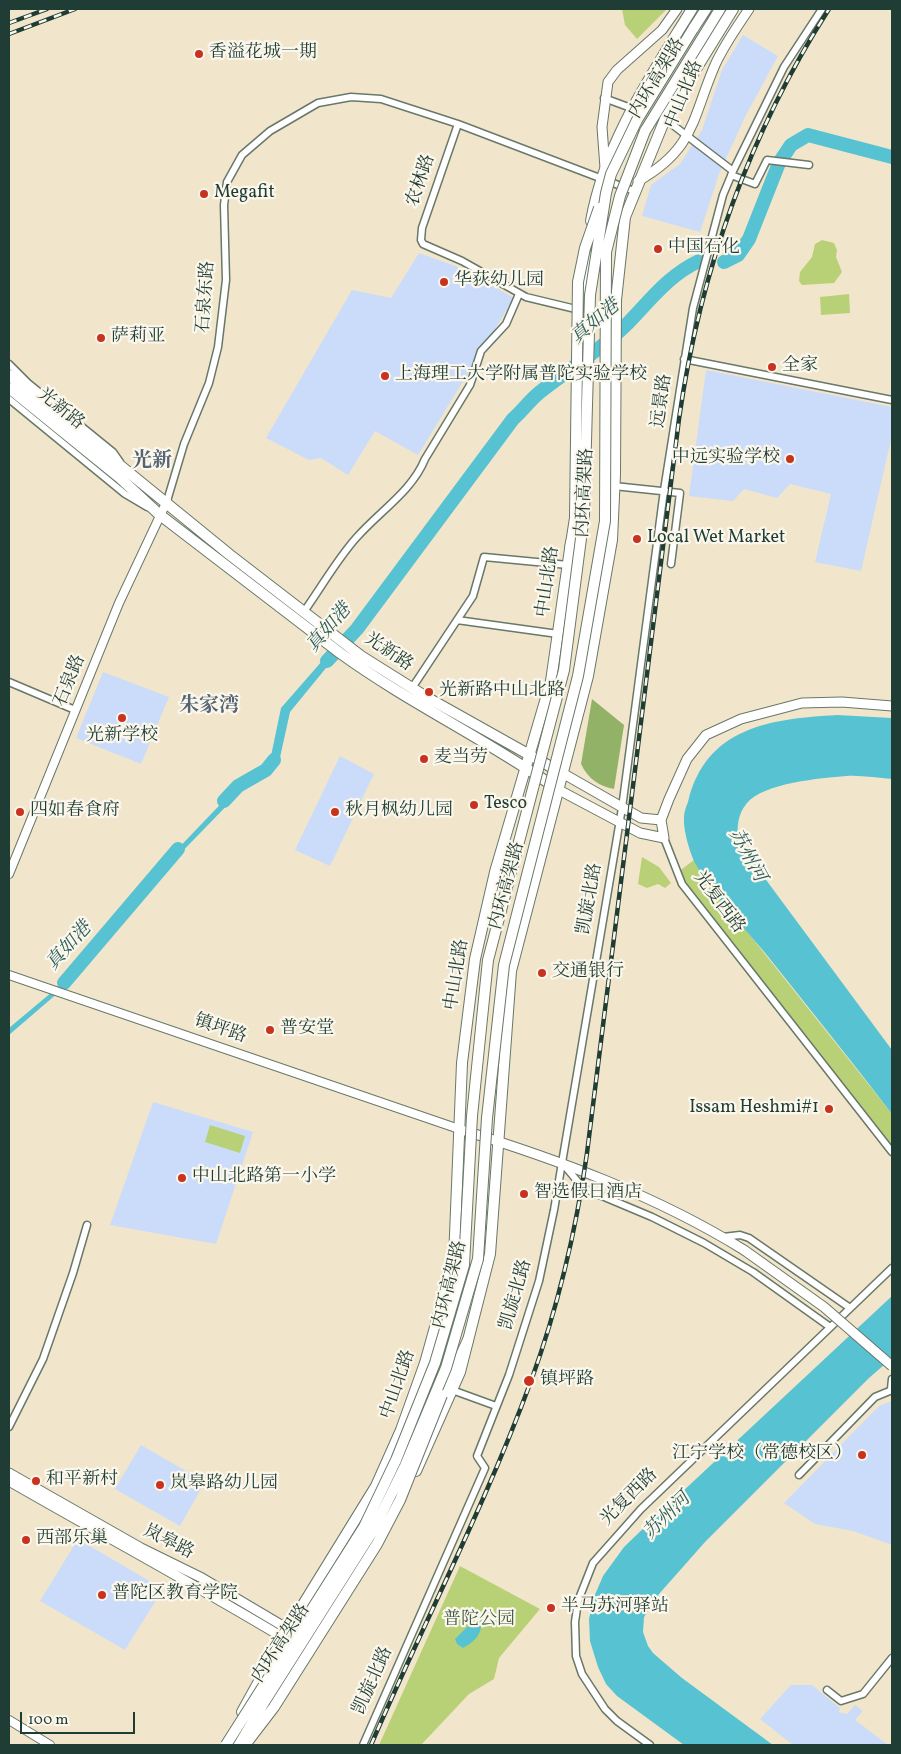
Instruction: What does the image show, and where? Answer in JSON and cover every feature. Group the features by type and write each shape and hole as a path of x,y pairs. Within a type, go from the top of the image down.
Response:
{"main road":[{"name":"中山北路","path":"608,171 602,128 604,98 612,76 653,39 677,9"},
{"name":"中山北路","path":"224,1745 286,1634 376,1486 401,1430 425,1363 454,1259 462,1063 474,959 495,872 551,681 570,550 588,244 594,204 602,179 608,171 631,108 692,9"},
{"name":"内环高架路","path":"224,1745 364,1527 396,1460 435,1363 464,1265 472,1116 488,960 564,670 584,515 590,295 608,171 637,120 706,9"},
{"name":"内环高架路","path":"239,1745 263,1704 332,1598 378,1521 405,1466 446,1368 478,1259 486,1118 504,966 578,676 605,521 606,252 620,196 645,131 720,9"},
{"name":"中山北路","path":"448,1390 468,1340 490,1254 511,971 564,774 588,676 612,540 616,300 625,217 638,181 665,119 733,9"},
{"name":"中山北路","path":"638,181 670,159 688,136 720,56 749,9"},
{"path":"570,550 575,518 578,282 585,248 608,171"},
{"name":"光新路","path":"9,375 160,515 311,625 347,645 373,664 412,688 622,808 641,818 661,820"},
{"name":"光新路","path":"9,388 88,447 124,467 167,501 304,613 311,625 340,653 366,672 526,767 559,790 619,824 640,833 664,838"},
{"path":"661,820 687,759 706,735 724,726 767,711 802,703 842,702 892,706"},
{"name":"光复西路","path":"661,820 664,838"},
{"name":"镇坪路","path":"459,1129 562,1162 659,1202 744,1250 824,1307 892,1366"},
{"path":"249,1745 267,1712 309,1648 410,1483 448,1390"},
{"path":"244,1745 274,1707 377,1544 400,1500 448,1390"},
{"name":"岚皋路","path":"9,1472 141,1548 202,1578 309,1648"},
{"name":"岚皋路","path":"9,1481 152,1564 198,1586 286,1634"}],"street":[{"name":"远景路","path":"619,824 664,490 693,308 723,194 732,173 784,67 822,9"},
{"name":"石泉东路","path":"167,501 184,444 208,383 218,346 226,288 224,205 227,182 236,164 250,146 294,115 318,103 336,98 368,97 395,102 458,124"},
{"path":"604,98 631,108"},
{"path":"665,119 732,173 755,184 767,160 809,165"},
{"path":"458,124 634,191"},
{"name":"农林路","path":"458,124 422,228 421,240 428,248 462,262 519,294 584,310"},
{"path":"304,613 356,538 406,490 420,472 425,458 470,385 481,351 506,324 519,294"},
{"path":"684,358 892,400"},
{"name":"光新路","path":"9,364 28,383 113,452 124,467"},
{"name":"光新路","path":"9,399 125,494 160,515"},
{"path":"614,486 680,493 671,564"},
{"name":"石泉路","path":"9,874 119,603 167,501"},
{"path":"412,688 474,596 484,557 568,565"},
{"path":"458,620 558,634"},
{"path":"9,682 75,710"},
{"name":"凯旋北路","path":"363,1745 484,1468 477,1456 539,1281 562,1162 619,824"},
{"name":"光复西路","path":"664,838 682,884 892,1152"},
{"name":"镇坪路","path":"9,975 459,1129"},
{"path":"562,1162 582,1188 652,1217 704,1243 753,1272 830,1327"},
{"path":"9,1428 43,1359 73,1274 87,1225"},
{"path":"722,1237 740,1235 749,1238 850,1308"},
{"name":"光复西路","path":"650,1745 616,1721 605,1710 582,1674 576,1656 574,1639 578,1600 584,1581 593,1563 641,1509 892,1268"},
{"path":"799,1475 875,1397 892,1390 892,1379"},
{"path":"448,1390 496,1406"},
{"path":"827,1690 841,1701 863,1694 892,1658"},
{"path":"9,1720 50,1745"}],"shaded area":[{"path":"743,35 778,56 745,117 719,174 700,232 642,216 651,185 680,164 702,130 722,70"},
{"name":"上海理工大学附属普陀实验学校","path":"419,253 458,267 514,298 418,455 375,431 348,475 321,458 309,460 266,438 352,290 391,298"},
{"name":"中远实验学校","path":"706,370 892,407 892,435 861,571 815,562 831,494 790,484 777,498 744,489 733,501 689,496"},
{"name":"光新学校","path":"103,672 169,697 141,764 76,738"},
{"name":"秋月枫幼儿园","path":"340,756 374,774 330,866 295,850"},
{"name":"中山北路第一小学","path":"153,1102 253,1132 216,1244 110,1225"},
{"name":"江宁学校（常德校区）","path":"892,1401 892,1545 853,1531 815,1524 784,1503 879,1406"},
{"name":"岚皋路幼儿园","path":"141,1445 205,1482 180,1526 115,1489"},
{"name":"普陀区教育学院","path":"78,1539 163,1589 125,1650 40,1601"},
{"path":"791,1685 812,1685 840,1708 839,1712 847,1714 855,1705 863,1711 855,1720 888,1745 793,1745 760,1719"}],"green space":[{"path":"622,9 667,9 637,39 625,25"},
{"path":"822,240 834,243 837,250 836,257 842,272 834,283 802,285 799,281 800,272 812,257 815,244"},
{"path":"849,294 850,313 821,315 820,297"},
{"path":"592,699 624,725 614,789 594,781 581,764"},
{"path":"642,857 659,867 671,883 665,888 658,884 647,888 638,884"},
{"path":"694,860 722,900 892,1114 892,1147 678,872"},
{"path":"210,1125 245,1136 240,1153 205,1142"},
{"name":"普陀公园","path":"460,1566 540,1609 499,1658 494,1679 469,1694 421,1745 379,1745"}],"water":[{"path":"329,653 335,657 290,712 279,762 269,775 241,791 172,862 81,973 9,1035 9,1028 77,971 169,858 235,789 261,773 271,756 281,708"},
{"name":"苏州河","path":"837,715 892,718 892,779 846,776 808,780 779,786 766,791 755,796 741,812 738,826 738,842 892,1050 892,1114 709,885 694,861 684,827 685,811 697,777 709,757 725,743 744,732 765,725 788,720"},
{"name":"苏州河","path":"892,1296 892,1358 869,1378 705,1542 659,1594 644,1617 643,1632 648,1646 653,1653 682,1678 773,1745 684,1745 617,1696 606,1684 598,1667 590,1641 589,1619 594,1597 603,1576 624,1547"},
{"path":"481,1620 481,1629 471,1643 463,1648 457,1644 455,1639 470,1624"}],"waterway":[{"name":"真如港","path":"724,262 738,255 749,239 779,163 791,145 808,135 892,157"},
{"name":"真如港","path":"327,661 357,629 513,419 540,392 615,335 677,274 699,261"},
{"name":"真如港","path":"224,801 238,786 266,770 274,760"},
{"name":"真如港","path":"64,983 178,849"}],"railway":[{"path":"9,23 47,9"},
{"path":"9,34 75,9"},
{"path":"371,1745 494,1474 531,1381 558,1297 572,1240 587,1153 679,419 688,364 700,310 715,258 732,206 752,155 800,56 829,9"}],"place":[{"name":"香溢花城一期","path":"199,54"},
{"name":"Megafit","path":"204,194"},
{"name":"中国石化","path":"658,249"},
{"name":"华荻幼儿园","path":"444,282"},
{"name":"萨莉亚","path":"101,338"},
{"name":"全家","path":"772,367"},
{"name":"上海理工大学附属普陀实验学校","path":"385,376"},
{"name":"中远实验学校","path":"790,459"},
{"name":"Local Wet Market","path":"637,539"},
{"name":"光新路中山北路","path":"429,692"},
{"name":"光新学校","path":"122,718"},
{"name":"麦当劳","path":"424,759"},
{"name":"Tesco","path":"474,805"},
{"name":"四如春食府","path":"20,812"},
{"name":"秋月枫幼儿园","path":"335,812"},
{"name":"交通银行","path":"542,973"},
{"name":"普安堂","path":"270,1030"},
{"name":"Issam Heshmi#1","path":"829,1109"},
{"name":"中山北路第一小学","path":"182,1178"},
{"name":"智选假日酒店","path":"524,1194"},
{"name":"镇坪路","path":"529,1381"},
{"name":"江宁学校（常德校区）","path":"862,1455"},
{"name":"和平新村","path":"36,1481"},
{"name":"岚皋路幼儿园","path":"160,1485"},
{"name":"西部乐巢","path":"26,1540"},
{"name":"普陀区教育学院","path":"102,1595"},
{"name":"半马苏河驿站","path":"551,1608"}],"district":[{"name":"光新","path":"152,462"},
{"name":"朱家湾","path":"209,707"}]}
